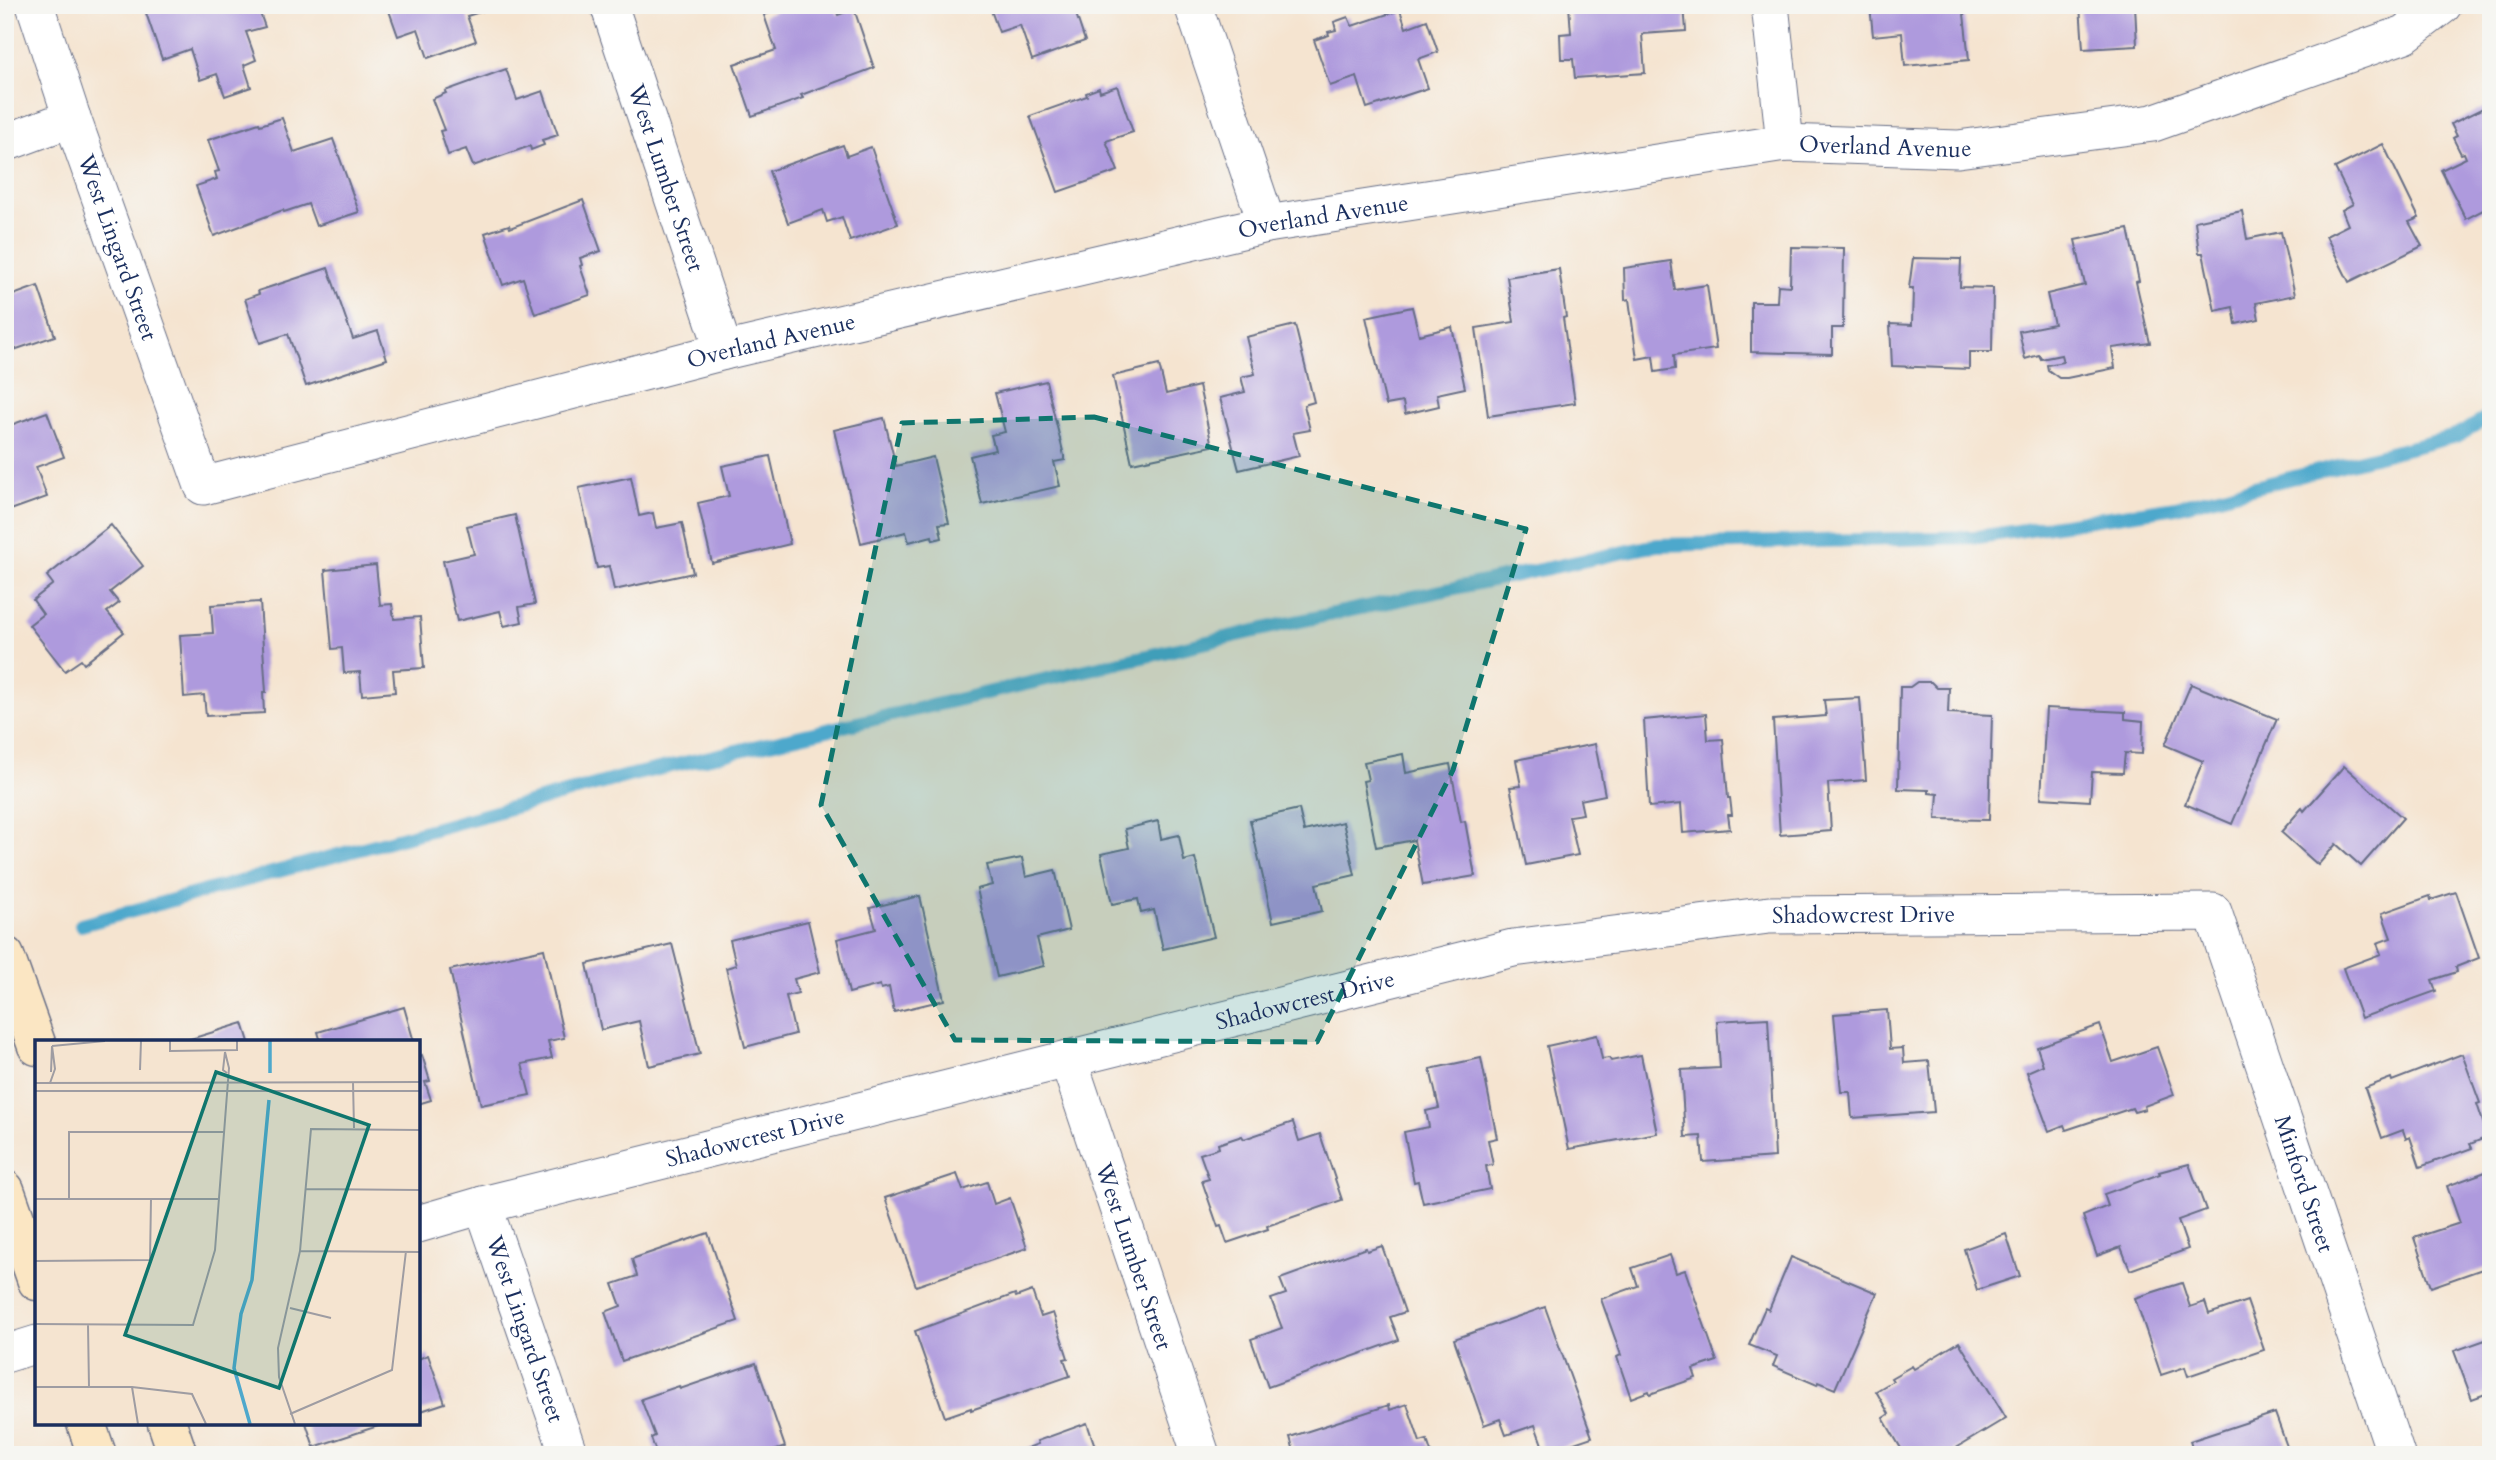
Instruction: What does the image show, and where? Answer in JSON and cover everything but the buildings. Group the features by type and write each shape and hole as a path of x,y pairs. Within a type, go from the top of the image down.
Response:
{"street":[{"name":"West Lingard Street","path":"35,5 72,118 203,486"},
{"name":"West Lumber Street","path":"609,5 724,351"},
{"path":"1193,5 1266,224"},
{"path":"1770,5 1785,143"},
{"name":"Overland Avenue","path":"203,486 724,351 1266,224 1785,143 1958,149 2153,123 2405,34 2443,5"},
{"path":"5,143 72,118"},
{"name":"Shadowcrest Drive","path":"420,1223 483,1205 1513,948 1769,915 2213,912"},
{"name":"Minford Street","path":"2213,912 2396,1455"},
{"path":"5,956 35,1040"},
{"name":"West Lumber Street","path":"1068,1059 1201,1455"},
{"path":"5,1190 35,1275"},
{"name":"West Lingard Street","path":"483,1205 569,1455"},
{"path":"5,1354 35,1346"},
{"path":"87,1425 97,1455"},
{"path":"168,1425 178,1455"}],"highlighted area":[{"path":"1094,417 1526,529 1453,770 1317,1042 955,1040 821,805 902,423"}],"waterway":[{"path":"81,925 628,776 1281,625 1657,545 1978,537 2176,507 2456,436 2491,416"}]}
